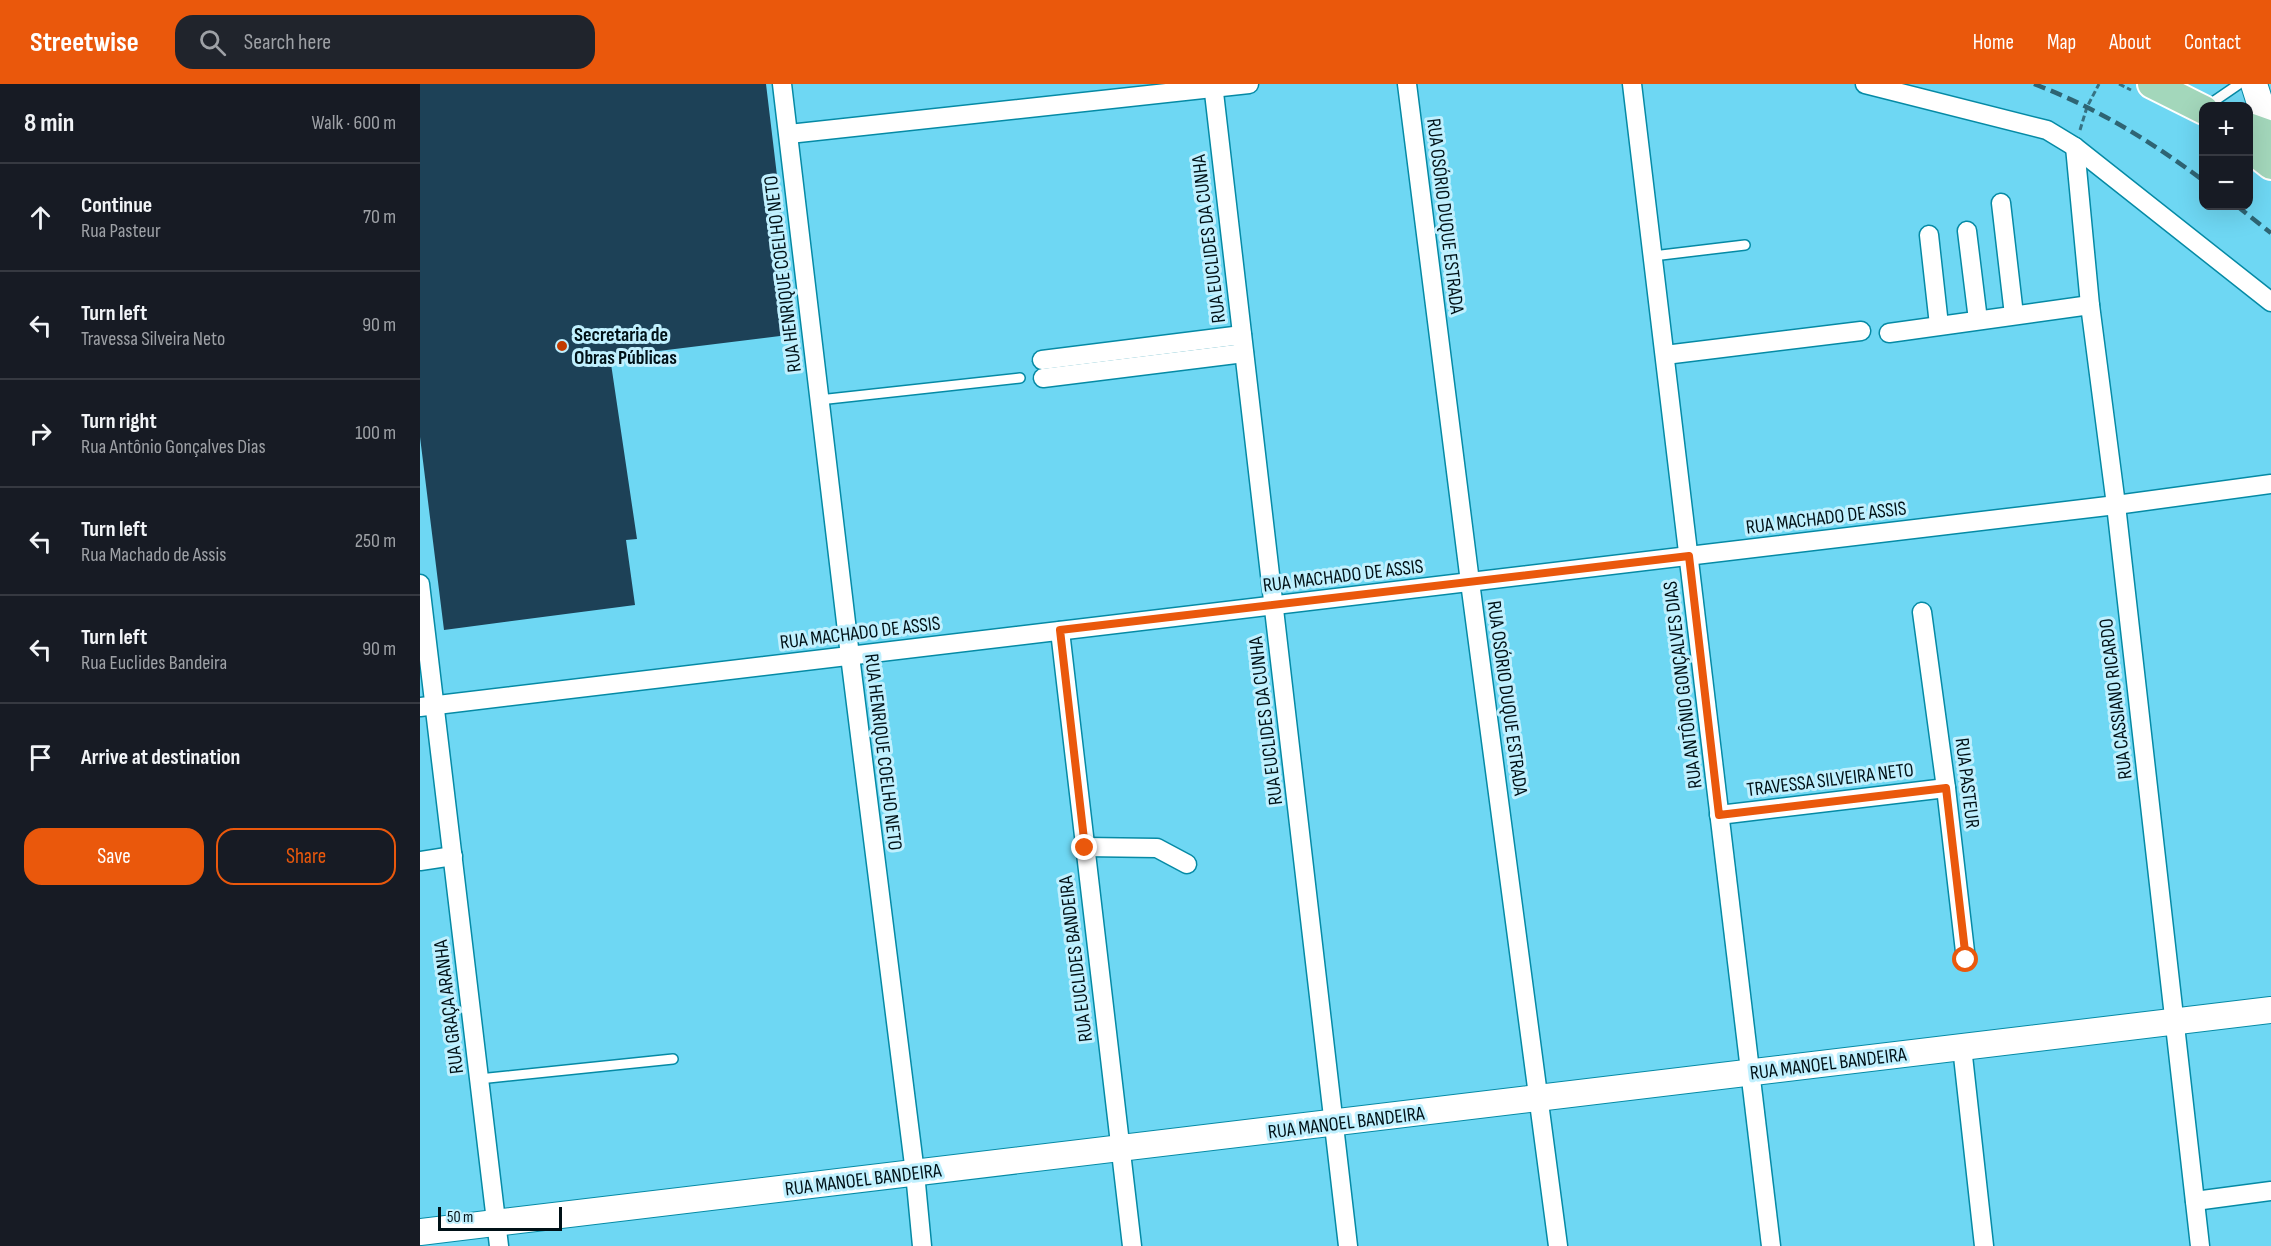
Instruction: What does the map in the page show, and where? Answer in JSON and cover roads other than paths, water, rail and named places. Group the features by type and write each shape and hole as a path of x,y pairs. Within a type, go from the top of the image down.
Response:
{"main road":[{"path":"2152,84 2199,107"},
{"path":"2263,136 2271,165"}],"street":[{"name":"RUA HENRIQUE COELHO NETO","path":"782,84 849,656 915,1173 922,1246"},
{"path":"789,134 1213,86 1249,84"},
{"name":"RUA OSÓRIO DUQUE ESTRADA","path":"1407,84 1558,1246"},
{"name":"RUA ANTÔNIO GONÇALVES DIAS","path":"1632,84 1771,1246"},
{"path":"1865,84 2047,130 2075,147 2271,302"},
{"path":"2254,84 2263,136"},
{"name":"RUA EUCLIDES DA CUNHA","path":"1213,86 1348,1246"},
{"name":"RUA CASSIANO RICARDO","path":"2075,147 2090,305 2116,505 2200,1246"},
{"path":"2001,203 2014,315"},
{"path":"1967,231 1978,320"},
{"path":"1929,235 1939,325"},
{"path":"1889,333 2090,305"},
{"path":"1665,355 1861,331"},
{"path":"1042,360 1243,344"},
{"path":"1043,378 1243,344"},
{"name":"RUA MACHADO DE ASSIS","path":"427,706 2116,505 2271,484"},
{"name":"RUA GRAÇA ARANHA","path":"420,584 427,706 453,856 498,1234"},
{"name":"RUA PASTEUR","path":"1922,612 1966,960"},
{"name":"RUA EUCLIDES BANDEIRA","path":"1060,630 1132,1246"},
{"name":"TRAVESSA SILVEIRA NETO","path":"1719,815 1946,788"},
{"path":"1085,848 1157,848 1187,864"},
{"path":"420,861 453,856"},
{"name":"RUA MANOEL BANDEIRA","path":"420,1232 498,1234 915,1173 2271,1010"},
{"path":"1962,1047 1984,1246"},
{"path":"2195,1201 2271,1191"}],"lane":[{"path":"2214,102 2239,84"},
{"path":"1653,256 1745,245"},
{"path":"819,400 1020,378"},
{"path":"479,1079 673,1059"}],"railway":[{"path":"2034,84 2101,114 2163,152 2199,177"},
{"path":"2242,210 2271,233"}],"place":[{"name":"Secretaria de Obras Públicas","path":"562,346"}]}
